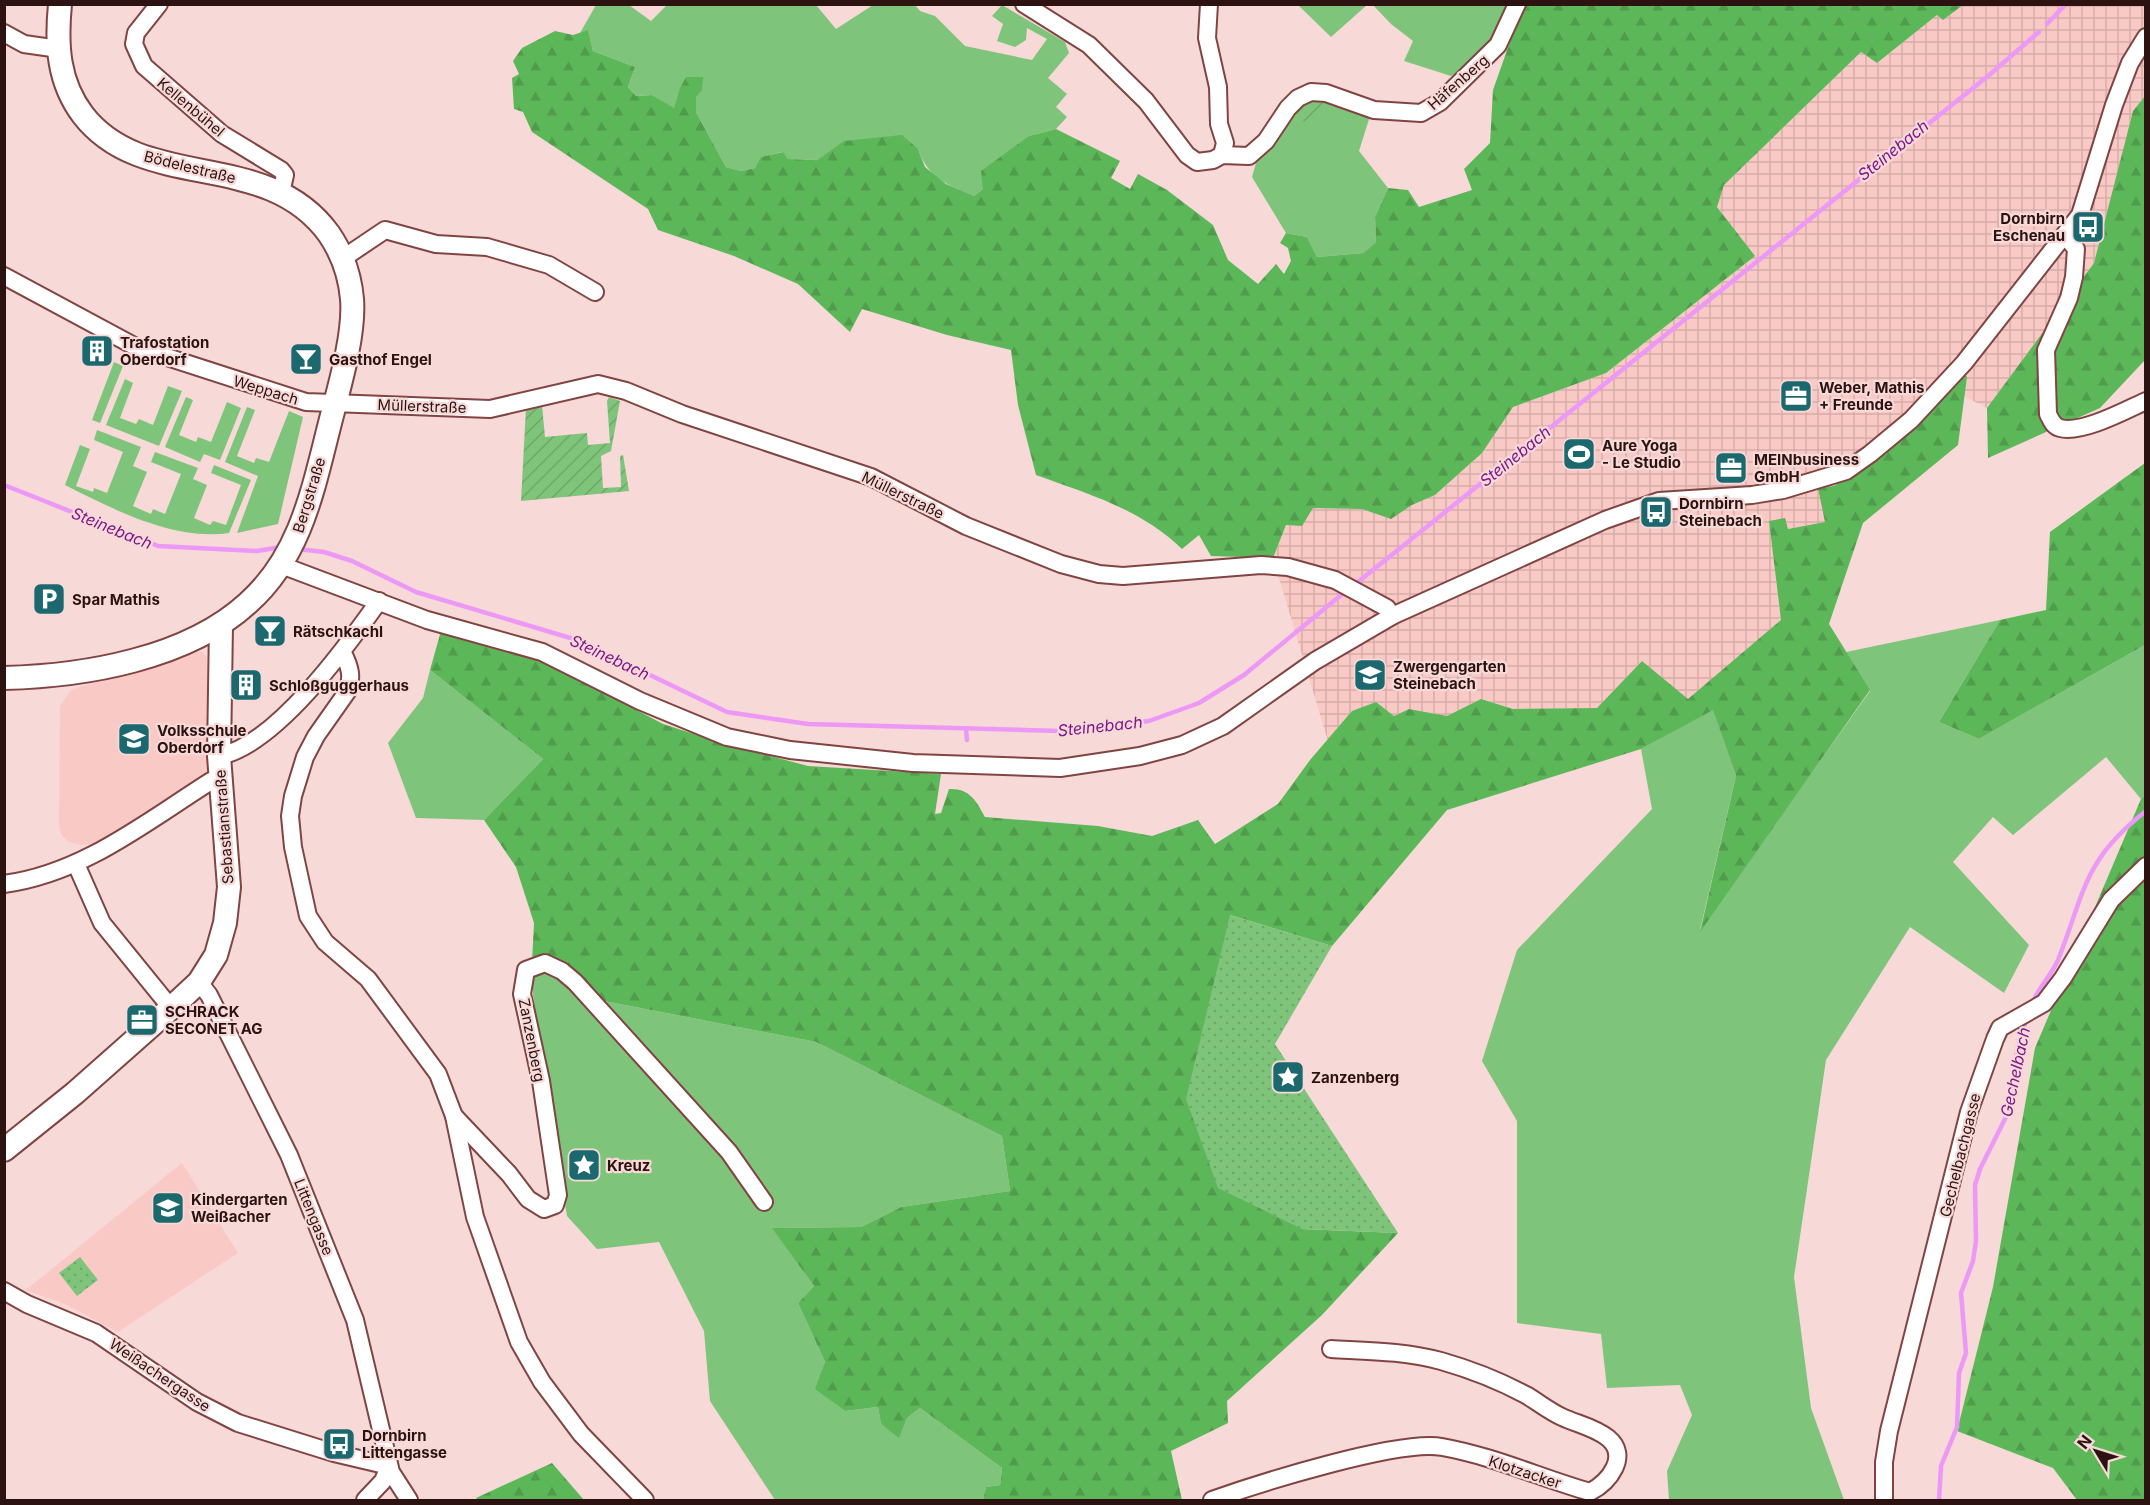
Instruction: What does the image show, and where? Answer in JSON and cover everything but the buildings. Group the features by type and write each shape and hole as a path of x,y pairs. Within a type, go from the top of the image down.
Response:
{"main road":[{"name":"Bödelestraße","path":"60,4 58,49 62,75 73,101 93,126 116,145 142,156 233,177 281,192"},
{"name":"Bergstraße","path":"4,678 55,676 115,664 194,639 221,624 255,597 284,561 297,536 312,494 348,345 352,310 350,287 342,259 332,238 317,220 281,192"},
{"name":"Sebastianstraße","path":"4,1150 75,1093 171,1008 199,982 216,955 225,923 229,887 220,767 221,624"}],"street":[{"name":"Kellenbühel","path":"159,4 136,33 134,44 144,66 222,134 281,170 285,176 281,192"},
{"name":"Häfenberg","path":"1024,4 1089,45 1146,101 1187,155 1197,162 1213,160 1222,154 1237,158 1249,156 1266,141 1293,103 1311,92 1326,93 1374,110 1421,113 1440,102 1498,45 1517,4"},
{"path":"1204,8 1207,39 1218,87 1219,123 1225,143 1222,154"},
{"path":"4,33 38,48 58,49"},
{"path":"284,561 427,620 542,652 640,700 727,737 790,750 913,763 1060,768 1140,756 1182,745 1223,726 1315,661 1392,616 1632,509 1659,501 1752,495 1783,490 1846,471 1911,420 1939,391 2001,319 2066,236 2080,215 2114,105 2130,63 2145,37"},
{"path":"342,259 386,230 436,244 487,247 549,265 595,292"},
{"path":"2066,236 2076,249 2074,277 2069,298 2046,350 2048,414 2053,424 2060,428 2072,428 2103,421 2145,401"},
{"name":"Weppach","path":"4,276 148,352 306,402 335,403"},
{"name":"Müllerstraße","path":"335,403 490,409 598,384 626,391 682,414 870,477 966,526 1026,552 1099,574 1123,576 1261,565 1310,572 1340,582 1365,594 1387,608 1392,616"},
{"path":"4,884 31,880 76,864 211,781 229,754 277,724 342,653 379,601"},
{"name":"Zanzenberg","path":"342,653 349,666 351,680 347,692 316,736 305,757 293,796 290,816 298,879 308,916 325,942 368,979 438,1074 454,1116 475,1217 519,1342 542,1382 581,1434 645,1500"},
{"path":"76,864 102,922 171,1008"},
{"name":"Gechelbachgasse","path":"1884,1500 1884,1462 1889,1431 1970,1112 1995,1039 2000,1028 2044,1003 2063,978 2110,900 2145,866"},
{"name":"Zanzenberg","path":"454,1116 509,1174 528,1199 544,1209 555,1204 558,1195 541,1081 522,994 526,970 544,963 562,971 575,982 729,1152 764,1202"},
{"name":"Littengasse","path":"199,982 209,995 289,1155 355,1320 389,1466"},
{"name":"Weißachergasse","path":"4,1291 27,1305 96,1333 197,1402 242,1424 334,1453 389,1466"},
{"name":"Klotzacker","path":"1212,1500 1355,1459 1412,1447 1440,1446 1590,1492 1604,1485 1614,1472 1617,1461 1616,1449 1609,1439 1592,1428 1561,1417 1527,1395 1442,1361 1408,1354 1331,1348"},
{"path":"365,1500 383,1481 389,1466"},
{"path":"389,1466 394,1479 410,1500"}],"shaded area":[{"path":"1963,5 2145,5 2145,96 2133,111 2094,263 1987,408 1964,396 1967,377 1913,429 1834,486 1825,522 1788,529 1769,521 1781,620 1688,700 1642,661 1597,708 1513,709 1481,699 1447,716 1409,709 1394,716 1352,711 1328,741 1273,558 1286,525 1313,508 1362,509 1391,519 1412,505 1435,495 1482,453 1513,407 1606,373 1754,257 1717,206 1724,185 1861,52 1877,63 1937,15 1943,20"},
{"name":"Volksschule Oberdorf","path":"195,652 202,652 207,657 208,773 95,844 81,845 67,841 61,834 59,826 60,706 72,689"},
{"name":"Kindergarten Weißacher","path":"182,1163 238,1253 118,1332 65,1304 26,1290"}],"green space":[{"path":"596,5 629,5 651,21 667,5 816,5 836,29 873,5 915,5 920,11 935,16 965,46 1032,60 1047,39 1027,28 1026,40 1015,47 997,41 1003,24 992,16 1002,5 1065,42 1069,53 1048,78 1067,94 1056,107 1067,117 1056,129 1029,136 983,189 974,196 947,184 933,174 918,149 845,141 817,160 788,159 782,152 762,157 755,168 741,171 726,167 696,112 696,97 679,90 674,109 652,95 636,96 628,87 635,67 593,51 588,31 580,33"},
{"path":"1298,5 1367,5 1331,37"},
{"path":"1373,5 1523,5 1508,44 1451,76 1404,61 1413,41 1391,24"},
{"path":"1523,5 1963,5 1943,20 1937,15 1877,63 1861,52 1724,185 1717,207 1755,256 1606,373 1513,407 1482,453 1435,495 1412,505 1391,519 1362,509 1313,508 1302,526 1286,525 1273,558 1211,556 1199,535 1182,549 1149,523 1131,513 1094,496 1036,475 1018,405 1011,350 947,335 862,309 850,332 798,284 734,256 658,230 648,209 532,132 523,112 514,109 512,78 519,74 513,61 522,48 555,31 573,35 588,30 593,51 635,67 628,87 636,96 652,95 674,108 679,90 686,77 703,77 702,90 696,97 696,112 726,167 741,171 755,168 761,157 783,152 788,159 817,160 844,141 902,135 918,149 925,167 946,184 974,196 983,189 981,171 1029,136 1056,129 1120,161 1111,178 1130,189 1138,174 1167,190 1213,225 1228,260 1258,284 1276,264 1284,274 1291,261 1288,248 1280,243 1286,233 1307,237 1317,257 1363,253 1376,242 1375,217 1388,188 1408,190 1419,207 1472,190 1464,169 1490,143 1493,90"},
{"path":"2145,96 2145,360 2100,408 1988,458 1987,408 2094,263 2133,111"},
{"path":"1309,100 1330,102 1308,126 1295,112"},
{"path":"1330,102 1370,116 1359,151 1388,188 1375,217 1376,242 1363,253 1317,257 1307,237 1286,233 1252,177 1258,156 1295,112"},
{"path":"114,362 123,366 100,423 92,420"},
{"path":"1963,373 1967,377 1958,445 1863,523 1829,624 1870,690 1700,932 1736,776 1713,710 1641,749 1447,810 1332,946 1230,915 1302,1229 1398,1233 1322,1315 1227,1401 1228,1423 1171,1451 1182,1500 983,1500 986,1487 1000,1485 1002,1468 920,1408 907,1418 899,1438 881,1424 878,1407 845,1411 815,1389 825,1362 798,1303 814,1286 772,1228 861,1227 901,1207 1010,1191 1002,1136 816,1042 604,1001 557,960 532,962 534,923 516,867 484,820 543,759 430,670 441,631 540,659 663,724 725,744 808,766 941,774 935,814 941,813 949,789 956,789 971,796 985,817 1098,826 1152,836 1198,820 1215,844 1278,804 1310,760 1352,711 1376,702 1394,716 1409,709 1447,716 1481,699 1513,709 1597,708 1642,661 1688,699 1781,620 1769,521 1785,518 1788,529 1825,522 1818,488 1834,486 1913,429"},
{"path":"125,379 133,383 120,418 136,424 139,419 153,425 168,386 182,391 159,446 106,425"},
{"path":"186,397 193,400 179,435 196,442 198,437 211,442 227,402 241,408 220,460 204,454 200,462 165,447"},
{"path":"609,397 620,401 611,451 601,456 603,488 621,487 620,456 623,455 629,491 521,501 526,408 542,405 545,437 587,433 588,445 610,443 607,401"},
{"path":"247,407 255,410 237,456 254,463 256,458 269,462 289,411 303,417 278,524 237,533 258,476 225,462"},
{"path":"97,430 141,447 133,466 147,472 133,506 151,514 153,509 165,514 181,474 151,462 155,452 198,468 193,479 207,485 194,518 210,525 213,521 226,525 241,485 211,473 214,465 251,480 229,533 208,534 165,528 123,513 65,485 80,445 90,449 76,486 93,492 94,488 107,493 123,452 94,440"},
{"path":"2145,463 2145,645 1979,739 1939,722 2000,620 2046,610 2050,532"},
{"path":"2000,620 1939,722 1979,739 2145,645 2145,795 2141,799 2106,757 2013,835 1993,817 1953,862 2029,945 2004,993 1910,927 1826,1060 1794,1277 1811,1408 1844,1500 1669,1500 1667,1471 1692,1415 1680,1385 1607,1388 1601,1334 1517,1323 1517,1121 1482,1061 1517,950 1652,809 1641,749 1713,709 1736,776 1700,930 1870,691 1846,652"},
{"path":"430,670 543,759 484,820 416,818 388,743 423,698"},
{"path":"2145,795 2145,1500 2077,1500 2053,1468 1957,1431 1993,1287 2035,1048 2141,799"},
{"path":"1230,915 1332,946 1275,1044 1398,1233 1302,1229 1218,1188 1186,1099"},
{"path":"557,960 604,1001 816,1042 1002,1136 1010,1191 901,1207 861,1227 773,1228 814,1286 798,1303 825,1362 816,1389 845,1411 878,1407 881,1424 899,1437 907,1418 920,1408 1002,1468 1000,1485 986,1487 983,1500 775,1500 710,1401 704,1331 659,1242 597,1249 567,1216 534,1021 532,962"},
{"path":"80,1257 98,1280 77,1296 59,1273"},
{"path":"552,1463 584,1500 478,1500 476,1498"}],"waterway":[{"name":"Steinebach","path":"2047,24 2066,4"},
{"name":"Steinebach","path":"1353,586 1988,76 2039,32"},
{"name":"Steinebach","path":"4,485 158,546 257,551 281,547"},
{"name":"Steinebach","path":"298,549 324,552 352,561 416,592 577,640 727,712 808,724 1060,731 1149,721 1199,703 1244,675 1346,591"},
{"path":"966,729 967,740"},
{"name":"Gechelbach","path":"2032,1004 2058,960 2088,878 2109,845 2146,811"},
{"name":"Gechelbach","path":"1939,1500 1941,1466 1957,1427 1959,1373 1966,1353 1961,1293 1973,1261 1976,1241 1975,1185 1980,1169 2009,1111 2017,1050 2026,1020"}],"place":[{"name":"Dornbirn Eschenau","path":"2088,227"},
{"name":"Trafostation Oberdorf","path":"97,351"},
{"name":"Gasthof Engel","path":"306,359"},
{"name":"Weber, Mathis + Freunde","path":"1796,396"},
{"name":"Aure Yoga - Le Studio","path":"1579,454"},
{"name":"MEINbusiness GmbH","path":"1731,468"},
{"name":"Dornbirn Steinebach","path":"1656,512"},
{"name":"Spar Mathis","path":"49,599"},
{"name":"Rätschkachl","path":"270,631"},
{"name":"Zwergengarten Steinebach","path":"1370,675"},
{"name":"Schloßguggerhaus","path":"246,685"},
{"name":"Volksschule Oberdorf","path":"134,739"},
{"name":"SCHRACK SECONET AG","path":"142,1020"},
{"name":"Zanzenberg","path":"1288,1077"},
{"name":"Kreuz","path":"584,1165"},
{"name":"Kindergarten Weißacher","path":"168,1208"},
{"name":"Dornbirn Littengasse","path":"339,1444"}]}
